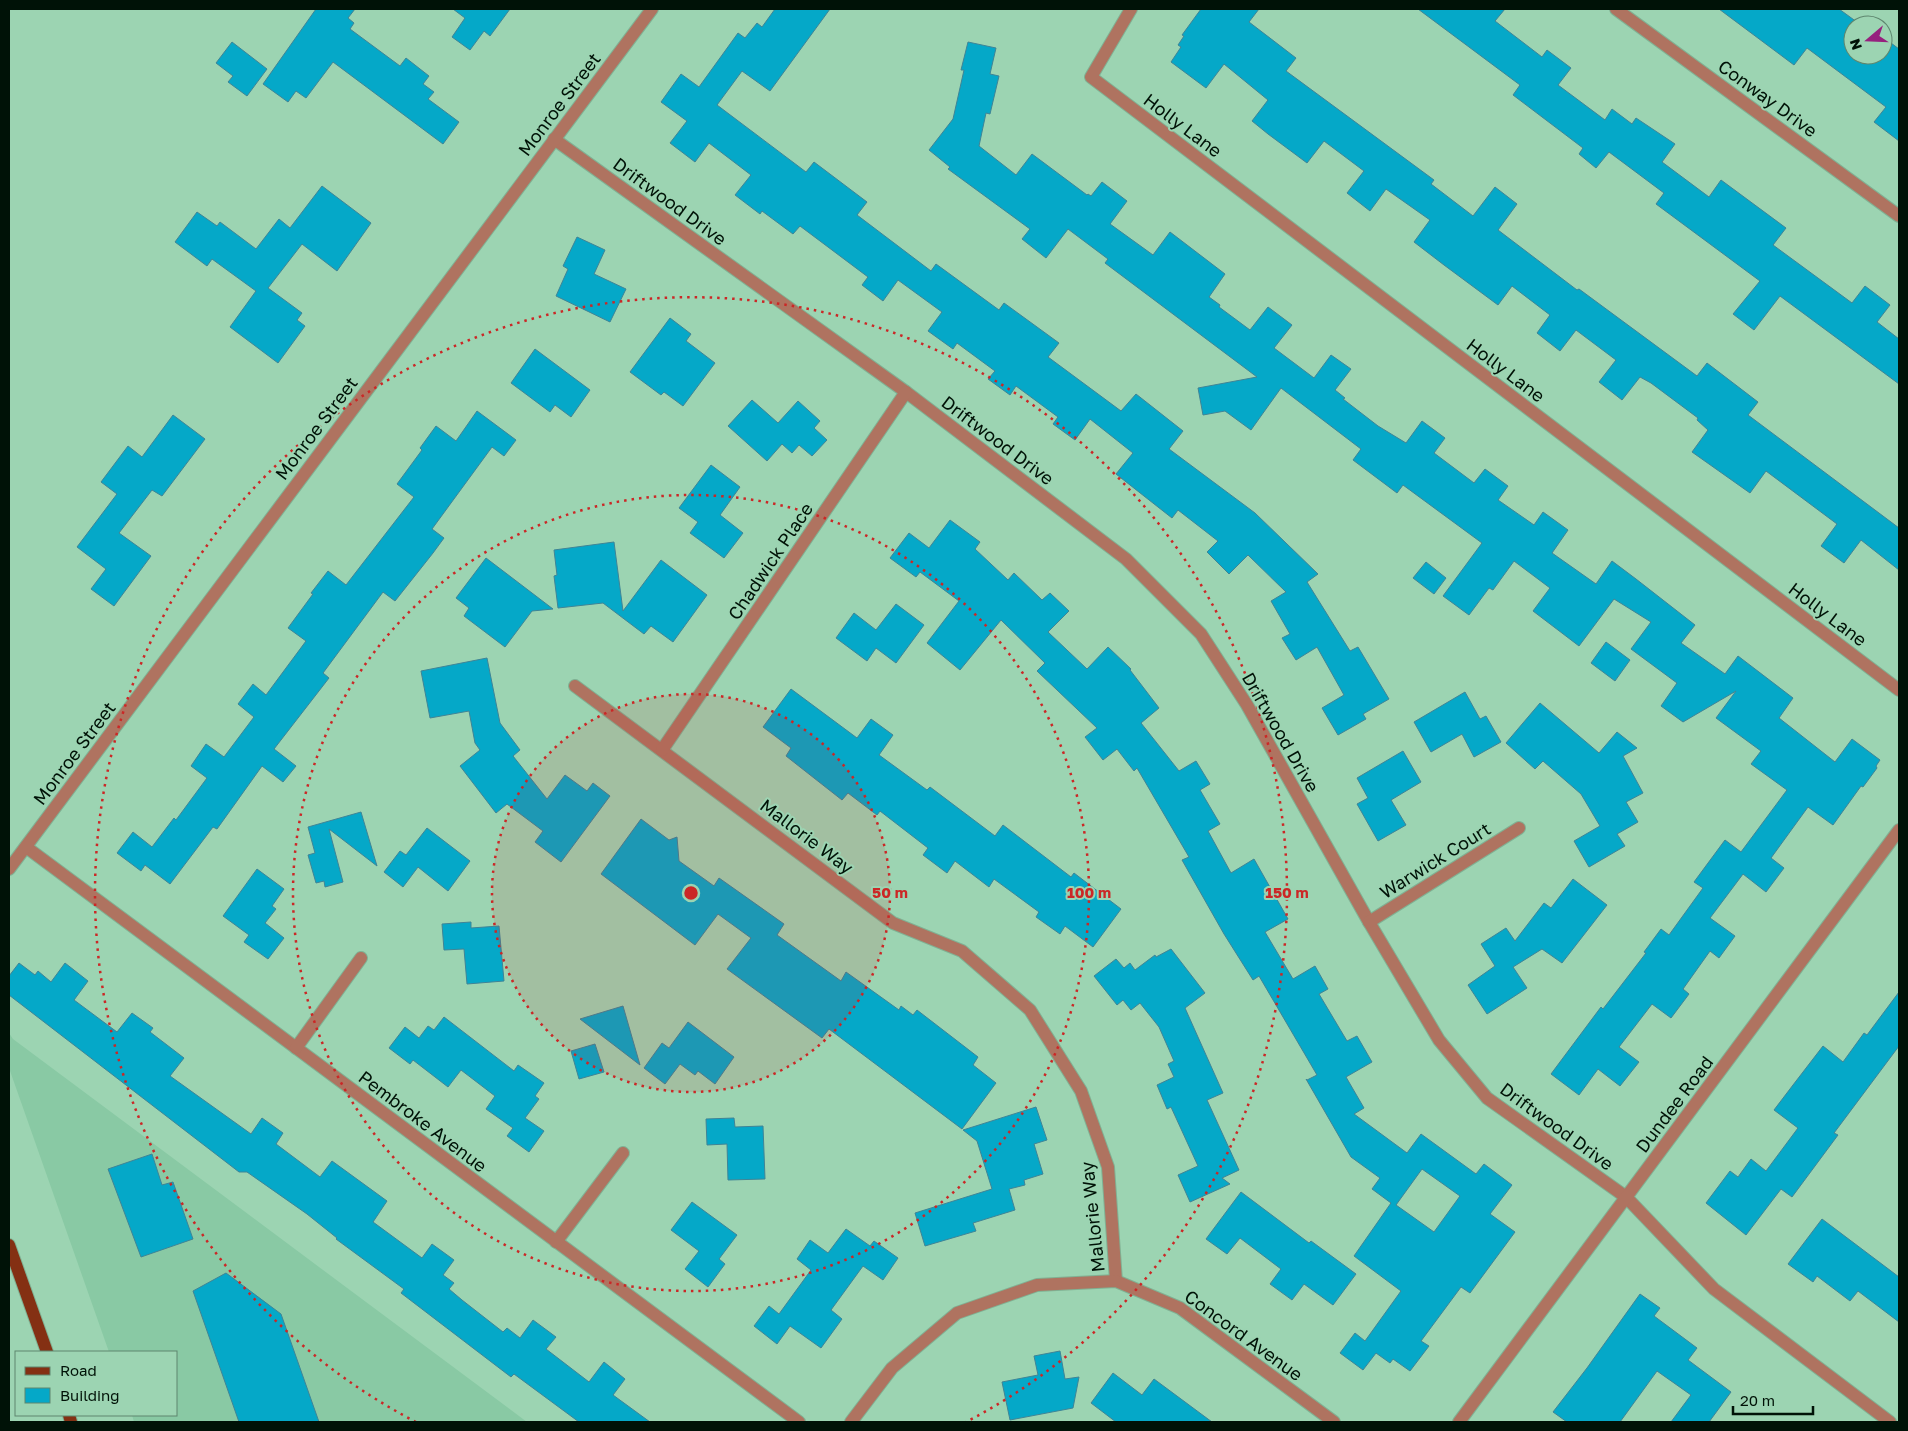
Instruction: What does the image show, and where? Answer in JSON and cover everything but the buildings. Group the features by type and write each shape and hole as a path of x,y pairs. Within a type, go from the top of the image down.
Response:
{"main road":[{"path":"9,1245 47,1351"}],"street":[{"name":"Monroe Street","path":"9,869 652,9"},
{"name":"Holly Lane","path":"1131,9 1091,77 1899,690"},
{"name":"Conway Drive","path":"1616,9 1899,216"},
{"name":"Driftwood Drive","path":"554,139 906,392 1126,559 1201,634 1247,705 1369,922 1439,1040 1487,1098 1626,1197 1714,1289 1890,1422"},
{"name":"Chadwick Place","path":"662,750 906,392"},
{"name":"Mallorie Way","path":"575,686 893,922 962,951 1030,1010 1081,1091 1108,1167 1116,1280"},
{"name":"Warwick Court","path":"1369,922 1520,828"},
{"name":"Dundee Road","path":"1459,1422 1899,830"},
{"name":"Pembroke Avenue","path":"26,847 799,1422"},
{"path":"296,1048 361,958"},
{"path":"556,1242 624,1154"},
{"name":"Concord Avenue","path":"851,1422 892,1368 957,1313 1037,1285 1116,1280 1180,1308 1334,1422"}],"shaded area":[{"path":"9,1033 13,1039 527,1422 134,1422 132,1416 178,1416 178,1351 109,1351 9,1068"}]}
